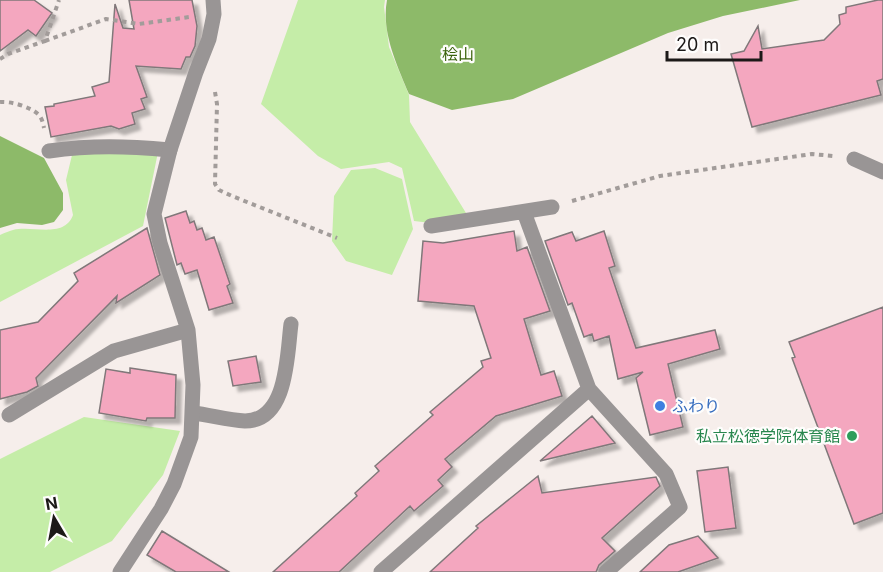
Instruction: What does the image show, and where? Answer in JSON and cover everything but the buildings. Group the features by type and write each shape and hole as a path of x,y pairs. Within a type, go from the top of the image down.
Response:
{"street":[{"path":"120,572 161,509 174,484 191,437 192,356 188,330 154,214 170,150 209,39 214,7"},
{"path":"49,151 84,146 120,145 170,150"},
{"path":"854,159 883,172"},
{"path":"431,226 552,207"},
{"path":"524,213 589,389 666,474 680,507 606,572"},
{"path":"193,413 244,421 266,415 278,398 284,379 291,324"},
{"path":"4,418 114,351 188,330"},
{"path":"381,572 589,389"}],"path":[{"path":"45,41 59,0"},
{"path":"0,59 8,54 106,19 139,24 214,7"},
{"path":"196,72 217,96 215,184 219,189 337,238"},
{"path":"0,102 8,102 38,114 42,120 49,151"},
{"path":"552,207 660,176 812,154 854,159"}],"green space":[{"path":"298,0 385,0 389,47 409,95 410,122 466,213 431,223 414,221 402,168 389,162 341,169 318,156 261,104"},
{"name":"桧山","path":"387,0 800,0 723,16 668,33 513,99 452,110 409,94 388,36"},
{"path":"0,136 44,158 63,193 63,210 54,222 42,225 17,223 0,228"},
{"path":"73,151 158,152 143,226 0,302 0,235 11,230 55,229 69,222 73,215 66,180"},
{"path":"375,168 402,179 413,229 392,275 346,261 332,241 334,196 351,170"},
{"path":"84,417 180,431 163,475 112,541 50,572 0,572 0,459"}],"place":[{"name":"ふわり","path":"660,406"},
{"name":"私立松徳学院体育館","path":"852,436"}]}
